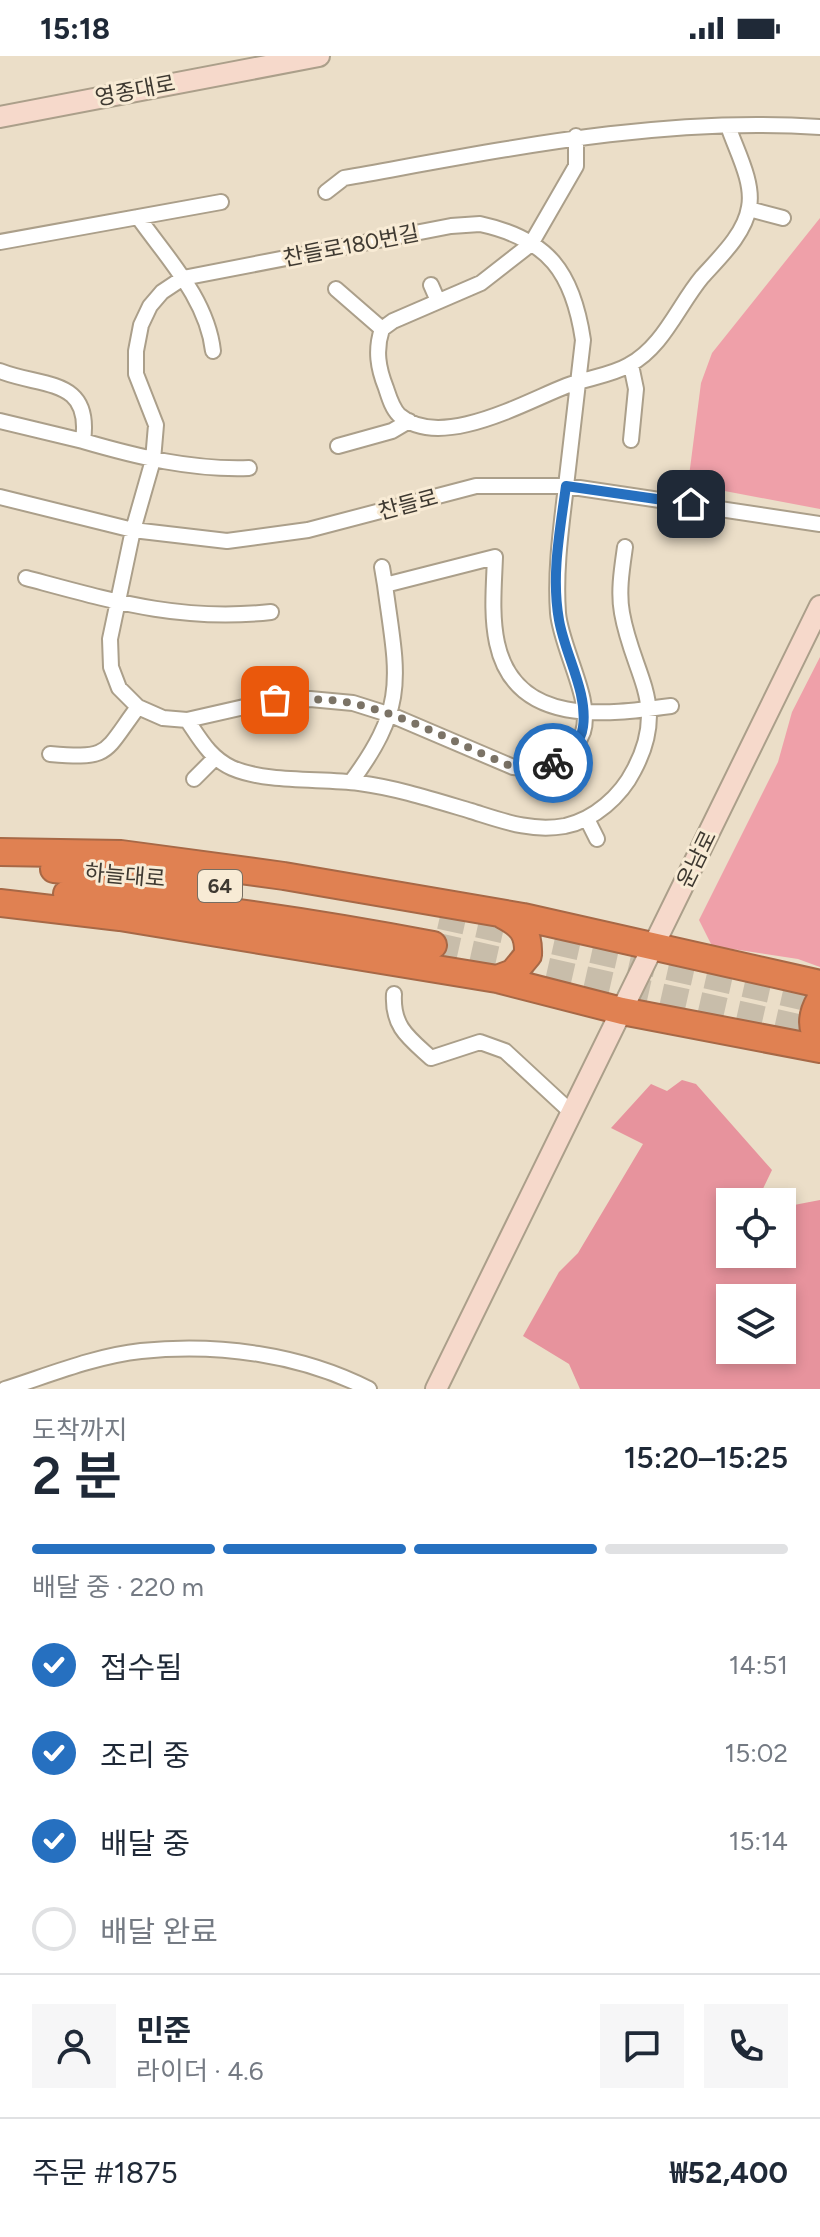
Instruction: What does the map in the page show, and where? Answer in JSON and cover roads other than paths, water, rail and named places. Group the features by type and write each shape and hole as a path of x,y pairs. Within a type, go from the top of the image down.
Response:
{"highway":[{"path":"0,852 121,854 284,876 500,913 820,984"},
{"name":"하늘대로","path":"0,864 167,879 440,916"},
{"name":"하늘대로","path":"0,889 144,900 279,918 433,945"},
{"path":"0,903 120,917 497,979 622,1011 820,1049"},
{"path":"497,979 513,973 528,955 528,944 519,923 500,913"},
{"path":"820,1000 812,1022 820,1041"}],"street":[{"name":"영종대로","path":"0,117 319,56"},
{"path":"576,136 576,166 531,244 481,283 393,321 382,329 377,357 383,381 392,404 409,421 438,426 475,423 505,414 578,381 631,365 666,331 685,300 742,226 749,209 747,180 728,126"},
{"path":"326,192 344,178 576,136 642,129 820,127"},
{"path":"0,242 221,202"},
{"path":"749,209 783,218"},
{"path":"138,217 183,278 211,331 213,351"},
{"name":"찬들로180번길","path":"138,707 119,688 111,667 110,639 133,530 153,460 156,425 136,374 141,325 150,306 162,292 183,278 451,226 480,224 506,229 548,254 567,277 578,305 583,340 556,577 558,618 585,712"},
{"path":"431,285 438,301"},
{"path":"336,289 382,329"},
{"path":"631,365 636,389 631,440"},
{"path":"0,371 69,391 83,410 86,424 83,441"},
{"path":"0,421 153,460 218,469 249,468"},
{"path":"338,446 392,431 409,421"},
{"name":"찬들로","path":"0,497 133,530 227,541 308,530 476,486 566,486 820,524"},
{"path":"187,720 215,758 246,773 351,782 429,799 514,826 565,826 587,819 622,788 634,771 648,733 650,709 622,613 625,547"},
{"path":"385,585 496,552 497,643 503,662 515,682 534,698 555,709 585,712 671,706"},
{"path":"351,782 380,739 391,715 395,696 396,668 382,567"},
{"path":"26,578 119,603 188,615 271,612"},
{"name":"운남로","path":"436,1389 820,606"},
{"path":"50,754 100,755 138,707 163,718 187,720 242,706 310,699 353,703 391,715 513,767 534,769 556,763 573,748 583,731 585,712"},
{"path":"194,779 215,758"},
{"path":"587,819 597,839"},
{"path":"394,994 393,1012 403,1032 431,1058 480,1042 505,1051 572,1113"},
{"path":"5,1389 77,1366 140,1351 202,1349 255,1353 314,1366 369,1389"}],"tunnel":[{"path":"440,916 820,1001"},
{"path":"433,945 820,1032"}]}
